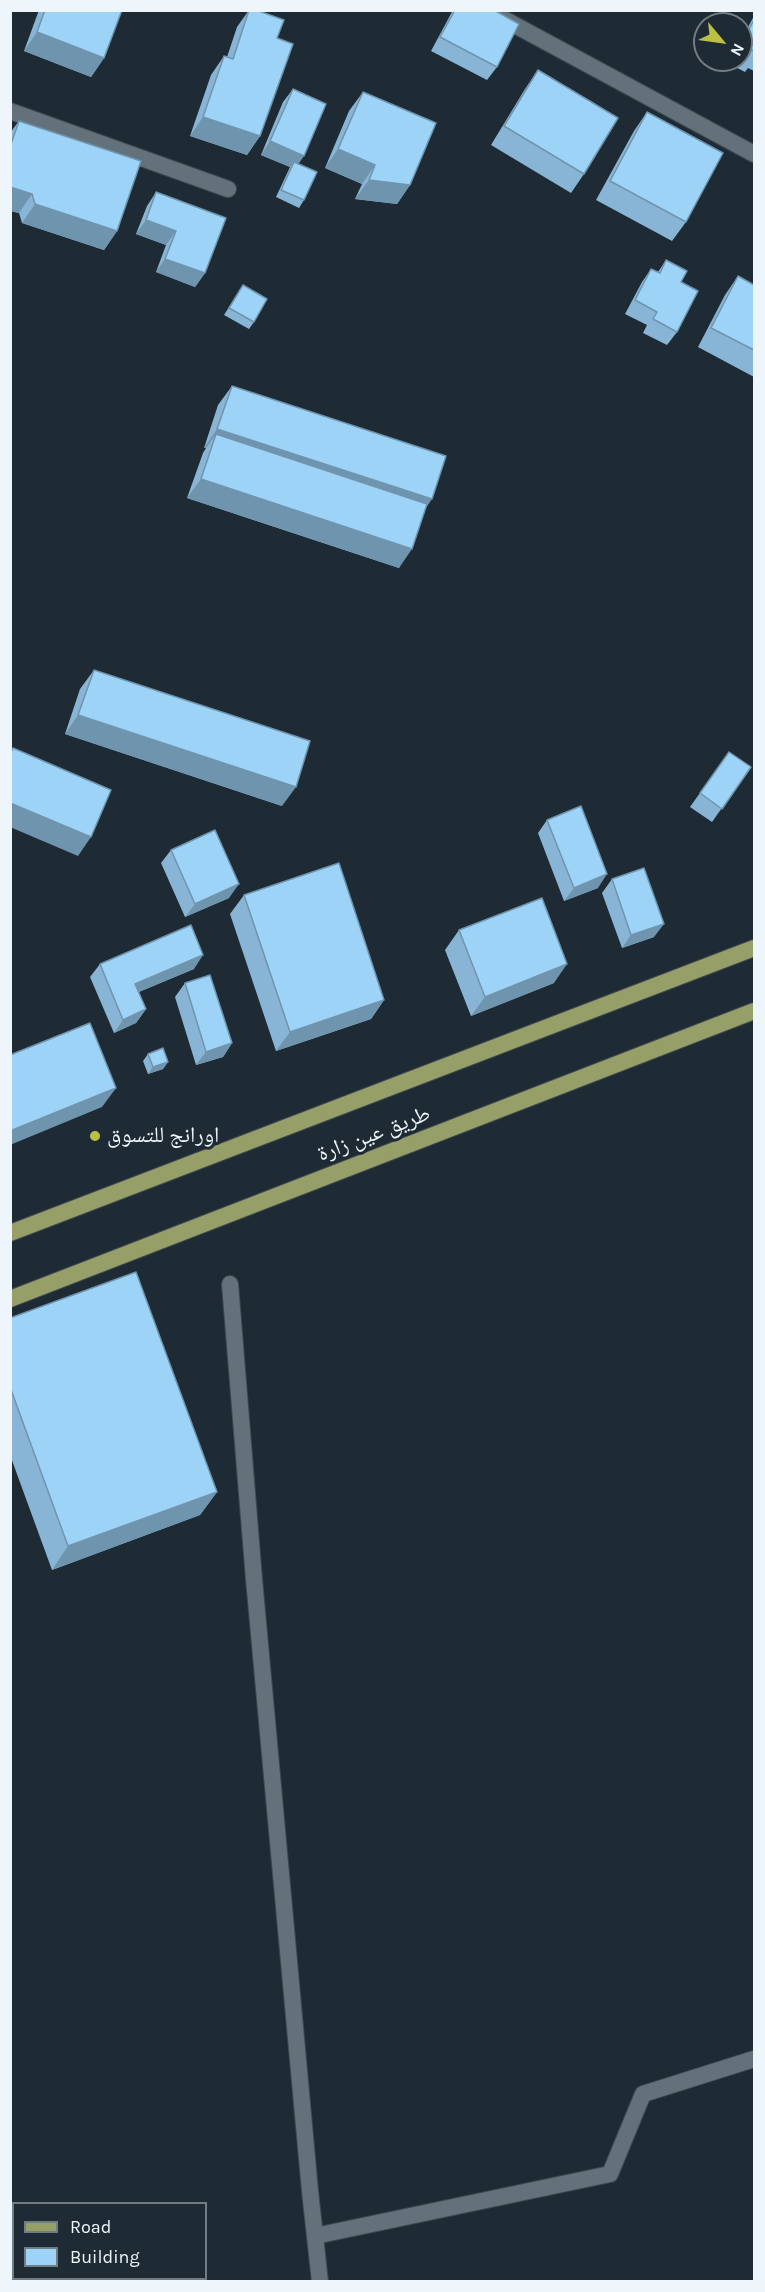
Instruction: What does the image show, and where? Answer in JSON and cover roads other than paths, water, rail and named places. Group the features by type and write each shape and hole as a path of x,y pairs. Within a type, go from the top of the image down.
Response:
{"main road":[{"name":"طريق عين زارة","path":"10,1233 754,948"},
{"name":"طريق عين زارة","path":"10,1299 754,1011"}],"street":[{"path":"487,10 754,154"},
{"path":"10,111 228,189"},
{"path":"230,1284 255,1591 320,2282"},
{"path":"315,2236 610,2174 643,2094 754,2059"}],"place":[{"name":"اورانج للتسوق","path":"95,1136"}]}
